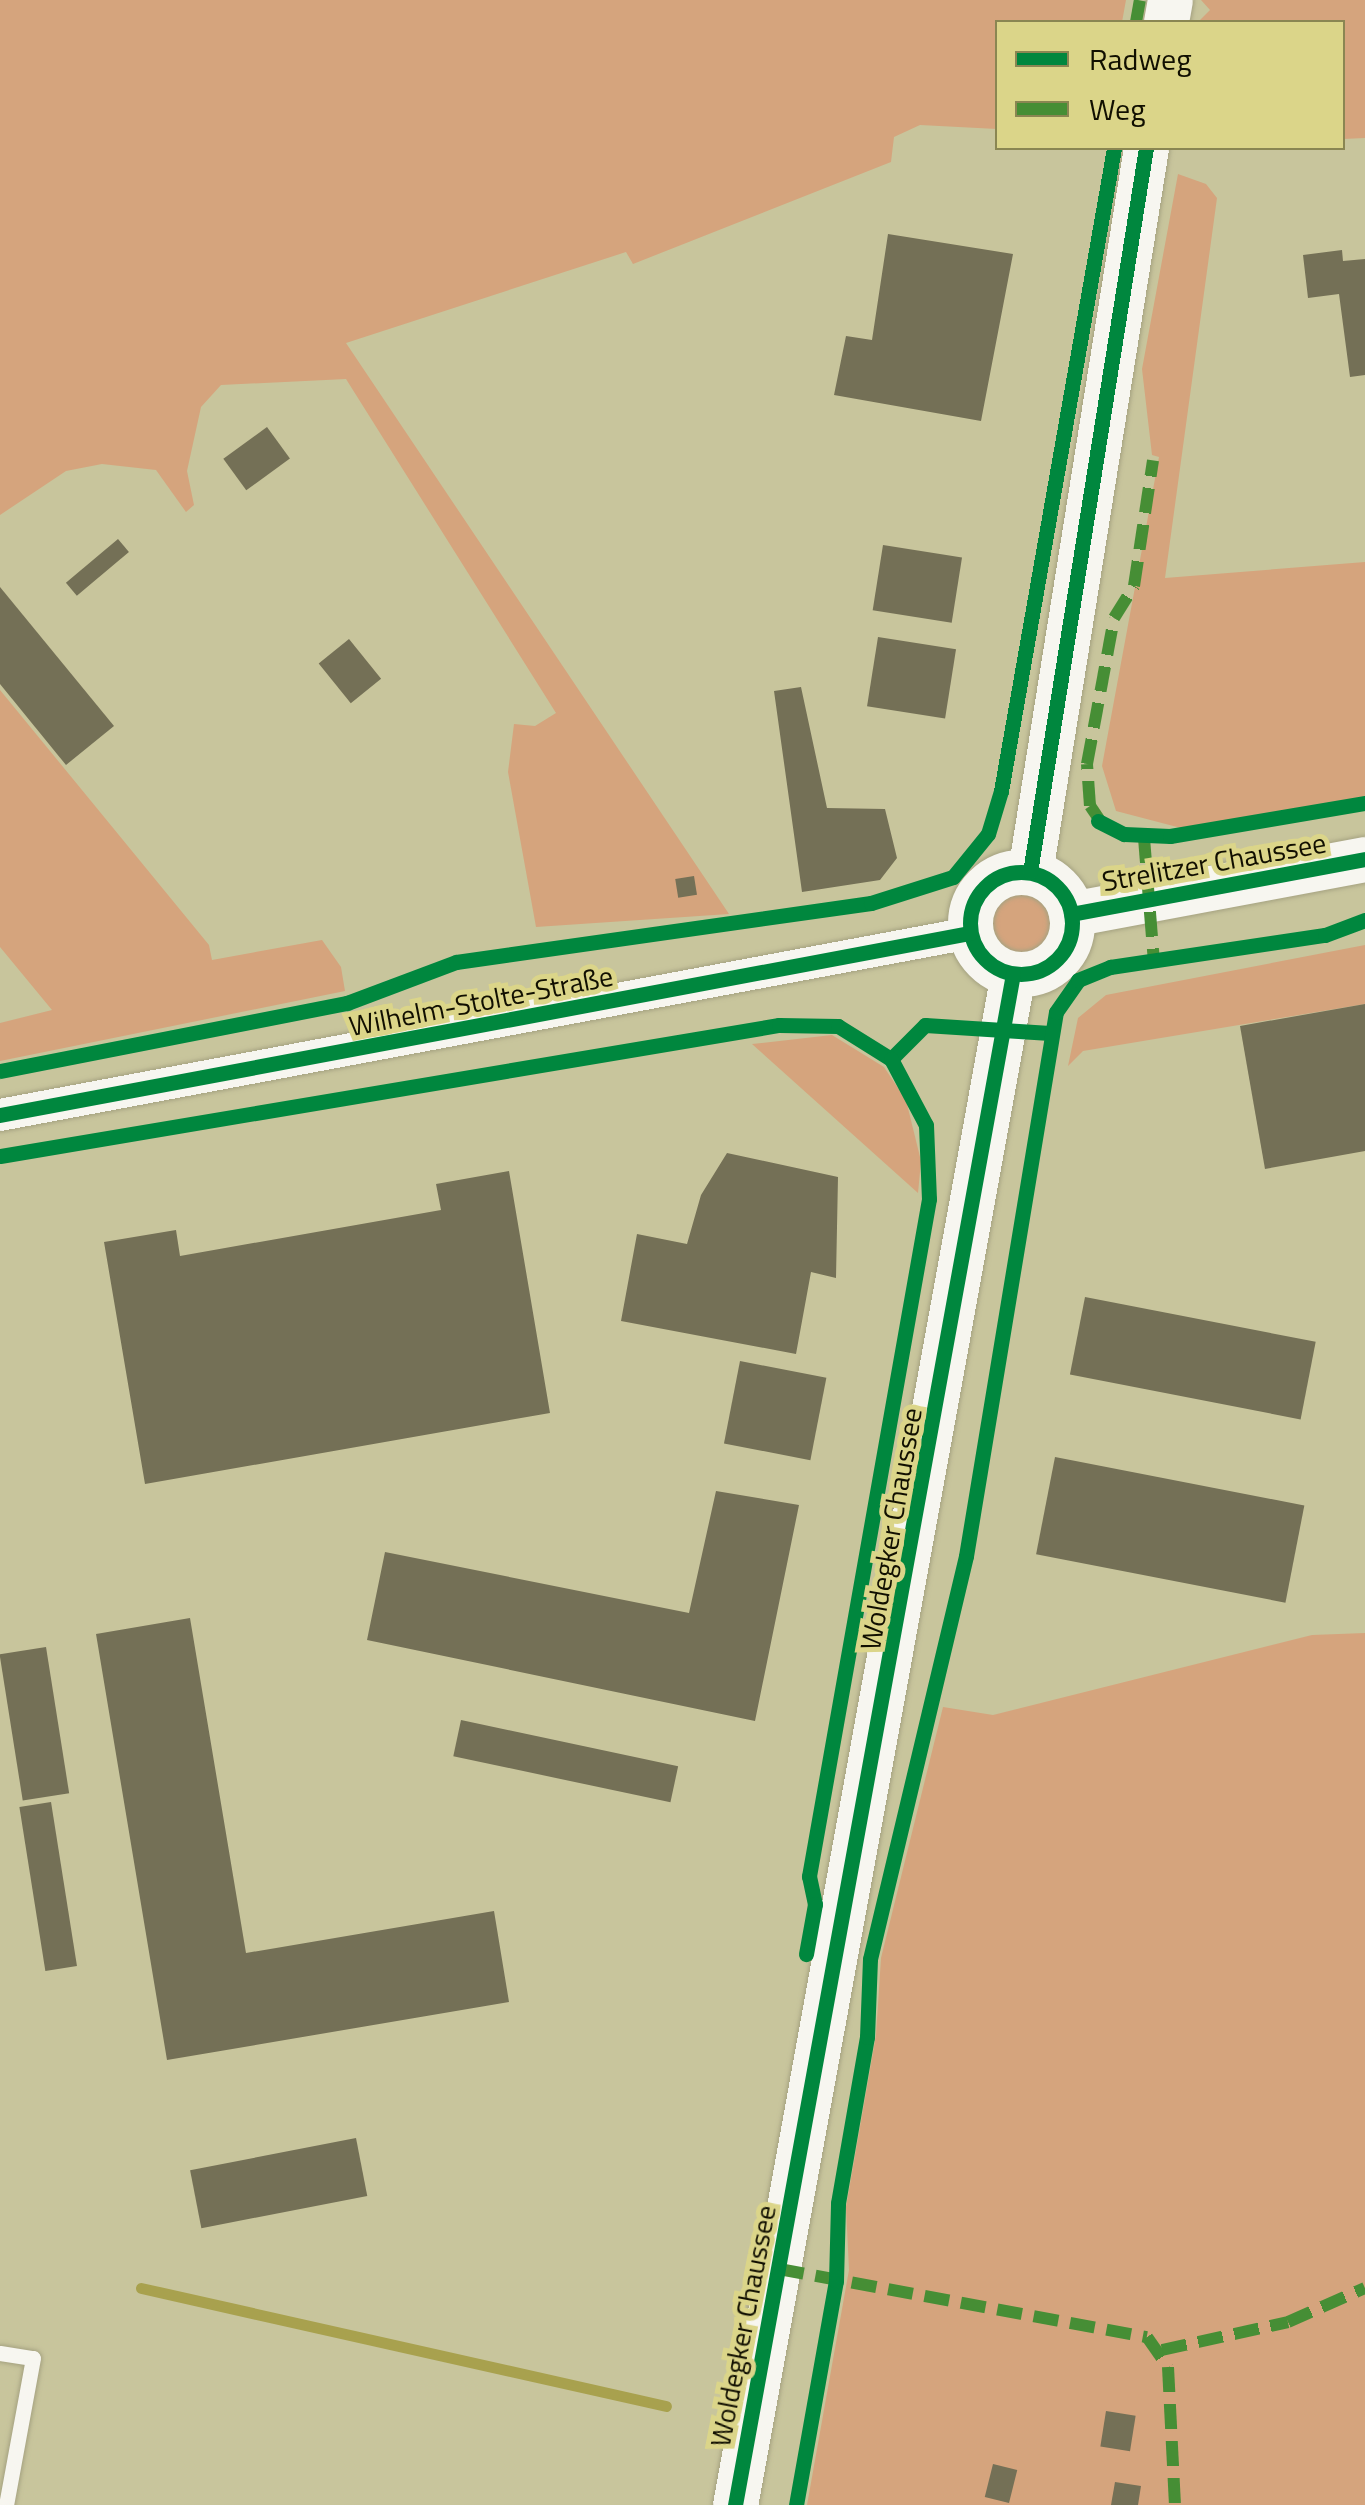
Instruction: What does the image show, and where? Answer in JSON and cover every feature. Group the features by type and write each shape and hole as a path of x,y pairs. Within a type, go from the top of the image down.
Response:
{"main road":[{"path":"1030,872 1146,150"},
{"name":"Strelitzer Chaussee","path":"1072,914 1365,859"},
{"path":"1030,872 1061,891 1072,914 1058,959 1013,974 990,964 970,933 984,887 1030,872"},
{"name":"Woldegker Chaussee","path":"735,2505 1013,974"}],"street":[{"name":"Wilhelm-Stolte-Straße","path":"0,1115 970,933"}],"lane":[{"path":"0,2353 33,2358 6,2505"}],"shaded area":[{"path":"0,0 1126,0 1122,20 995,20 995,129 920,125 894,137 891,162 633,264 626,252 346,343 729,914 536,927 508,772 514,724 535,726 556,713 346,379 221,385 201,407 187,471 194,505 186,512 156,470 102,464 66,471 0,515"},
{"path":"1201,0 1365,0 1365,138 1345,139 1345,20 1200,20 1210,10"},
{"path":"1178,174 1206,184 1217,198 1165,578 1365,562 1365,798 1181,828 1116,811 1102,766 1159,457 1152,455 1142,369"},
{"path":"0,690 209,945 212,960 322,940 341,967 345,991 0,1061 0,1023 52,1010 0,947"},
{"path":"1022,891 1045,901 1055,924 1045,947 1022,957 999,947 989,924 999,901"},
{"path":"1365,945 1365,1004 1083,1051 1068,1066 1078,1018 1106,995"},
{"path":"832,1035 884,1067 906,1100 921,1161 918,1193 752,1044"},
{"path":"1365,1633 1365,2505 807,2505 849,2270 846,2207 876,2035 881,1958 943,1707 993,1715 1312,1635"}],"building":[{"path":"888,234 1013,254 981,421 834,395 846,336 872,340"},
{"path":"1342,250 1343,261 1365,259 1365,375 1350,377 1339,294 1308,298 1303,255"},
{"path":"267,427 290,459 246,490 223,459"},
{"path":"118,539 129,552 77,596 66,583"},
{"path":"883,545 962,558 952,623 873,610"},
{"path":"0,587 114,726 66,765 0,684"},
{"path":"878,637 956,649 945,718 867,706"},
{"path":"349,639 381,679 351,703 319,664"},
{"path":"801,687 827,808 885,809 897,858 880,880 802,892 774,691"},
{"path":"694,876 697,895 678,898 675,879"},
{"path":"1365,1004 1365,1151 1265,1169 1240,1026"},
{"path":"727,1153 838,1177 836,1278 811,1272 796,1354 621,1321 637,1234 687,1244 701,1195"},
{"path":"509,1171 550,1413 145,1484 104,1242 176,1230 180,1256 441,1210 436,1184"},
{"path":"1085,1297 1316,1342 1301,1419 1070,1375"},
{"path":"740,1361 826,1378 810,1460 724,1443"},
{"path":"1055,1457 1304,1505 1285,1603 1036,1554"},
{"path":"716,1491 799,1505 755,1721 367,1640 385,1552 689,1613"},
{"path":"190,1618 246,1953 494,1911 509,2002 167,2060 96,1634"},
{"path":"46,1647 69,1793 23,1801 0,1654"},
{"path":"461,1720 678,1766 670,1802 453,1756"},
{"path":"51,1802 77,1966 45,1971 19,1807"},
{"path":"356,2138 367,2196 201,2228 190,2170"},
{"path":"1106,2411 1136,2416 1130,2451 1100,2447"},
{"path":"993,2464 1017,2470 1009,2503 985,2497"},
{"path":"1115,2482 1141,2486 1138,2505 1111,2505"}],"waterway":[{"path":"141,2288 666,2406"}],"marked path":[{"path":"1136,20 1140,0"},
{"path":"1103,825 1090,806 1087,764 1114,618 1134,586 1153,460"},
{"path":"1144,838 1154,962"},
{"path":"779,2269 1147,2337 1168,2367 1175,2505"},
{"path":"1162,2350 1288,2322 1365,2288"}],"cycle path":[{"path":"0,1071 347,1003 456,962 871,903 953,877 988,834 1001,791 1114,150"},
{"path":"1030,872 1146,150"},
{"path":"1098,821 1124,834 1170,836 1365,803"},
{"path":"1071,914 1365,859"},
{"path":"1021,872 1050,880 1064,894 1072,923 1064,952 1050,966 1021,974 992,966 978,952 970,923 978,894 992,880 1021,872"},
{"path":"796,2505 836,2281 838,2203 867,2037 870,1959 966,1556 1056,1012 1078,980 1110,967 1325,935 1365,920"},
{"path":"0,1115 970,933"},
{"path":"735,2505 1013,974"},
{"path":"0,1156 779,1025 838,1026 891,1059 926,1125 929,1199 809,1876 815,1904 806,1954"},
{"path":"891,1059 925,1025 1050,1033"}]}
